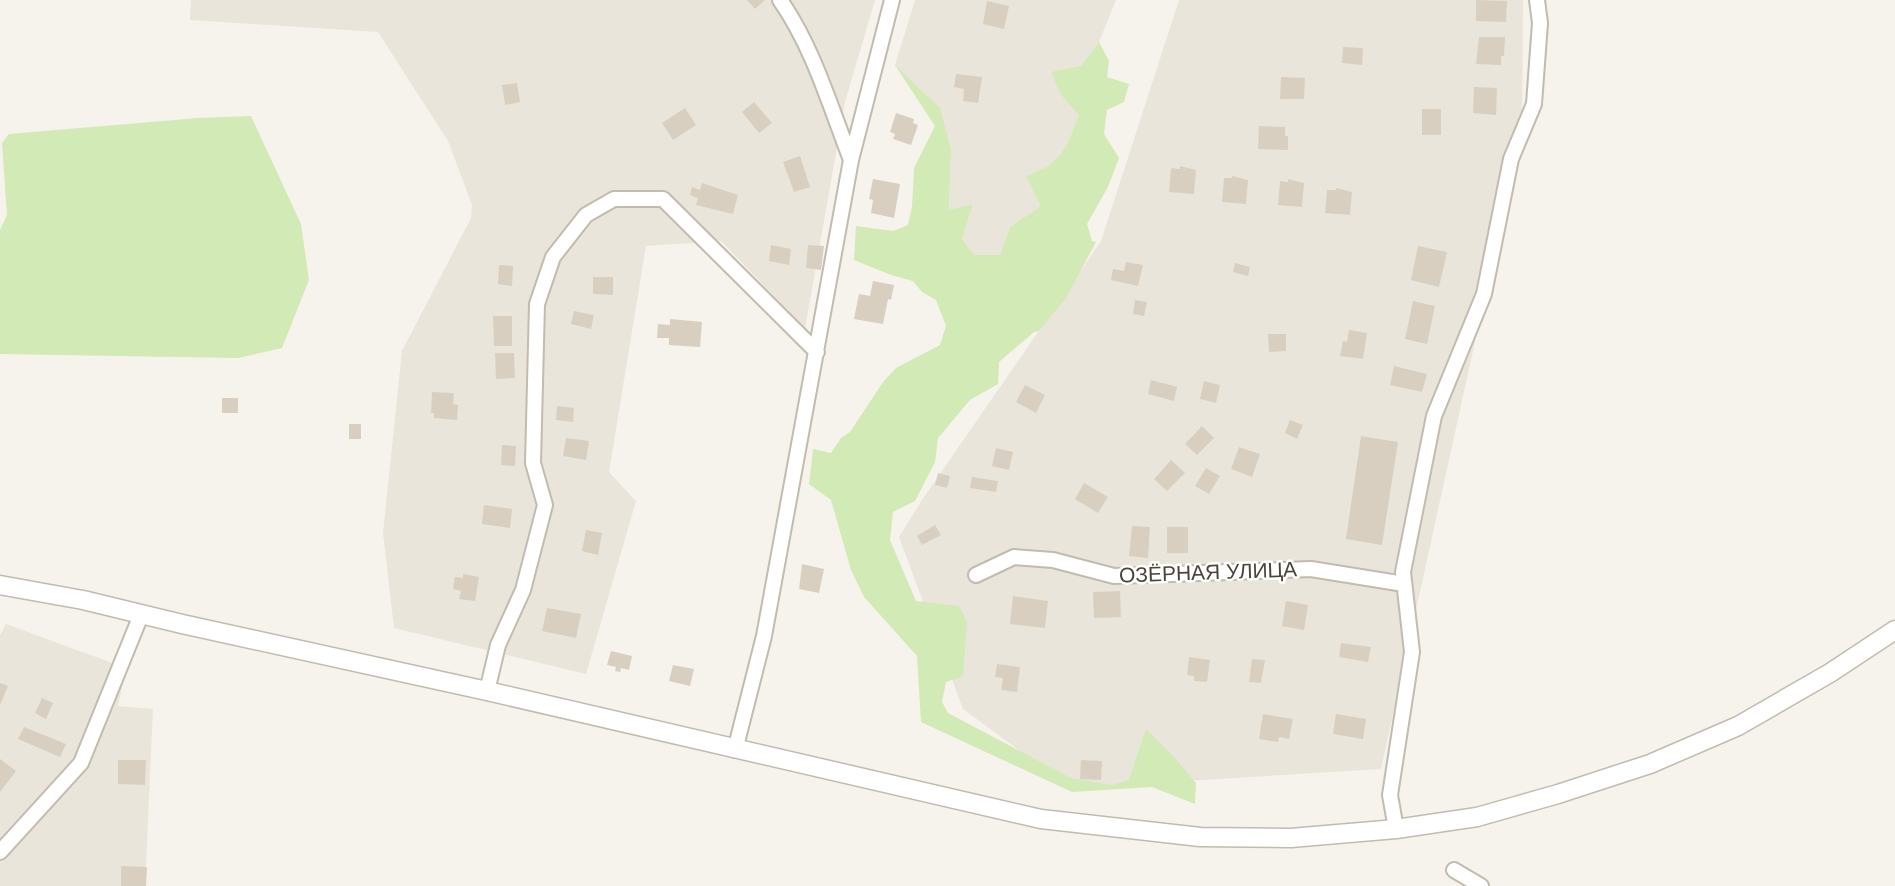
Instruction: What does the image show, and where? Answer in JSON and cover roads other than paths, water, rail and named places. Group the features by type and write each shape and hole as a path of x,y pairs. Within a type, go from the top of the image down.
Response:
{"street":[{"path":"780,0 809,52 851,160"},
{"path":"735,750 764,636 851,160 892,0"},
{"path":"1396,829 1390,795 1412,652 1404,572 1434,416 1484,294 1511,159 1534,104 1540,23 1537,0"},
{"path":"487,691 498,645 523,590 545,505 533,463 537,304 553,257 586,215 614,199 663,199 817,352"},
{"name":"ОЗЁРНАЯ УЛИЦА","path":"976,575 1014,557 1053,560 1114,576 1311,569 1404,584"},
{"path":"0,585 83,600 1041,819 1200,838 1291,838 1396,829 1477,817 1558,794 1650,764 1738,726 1830,673 1895,629"},
{"path":"0,852 81,764 141,615"},
{"path":"1454,870 1481,886"}]}
